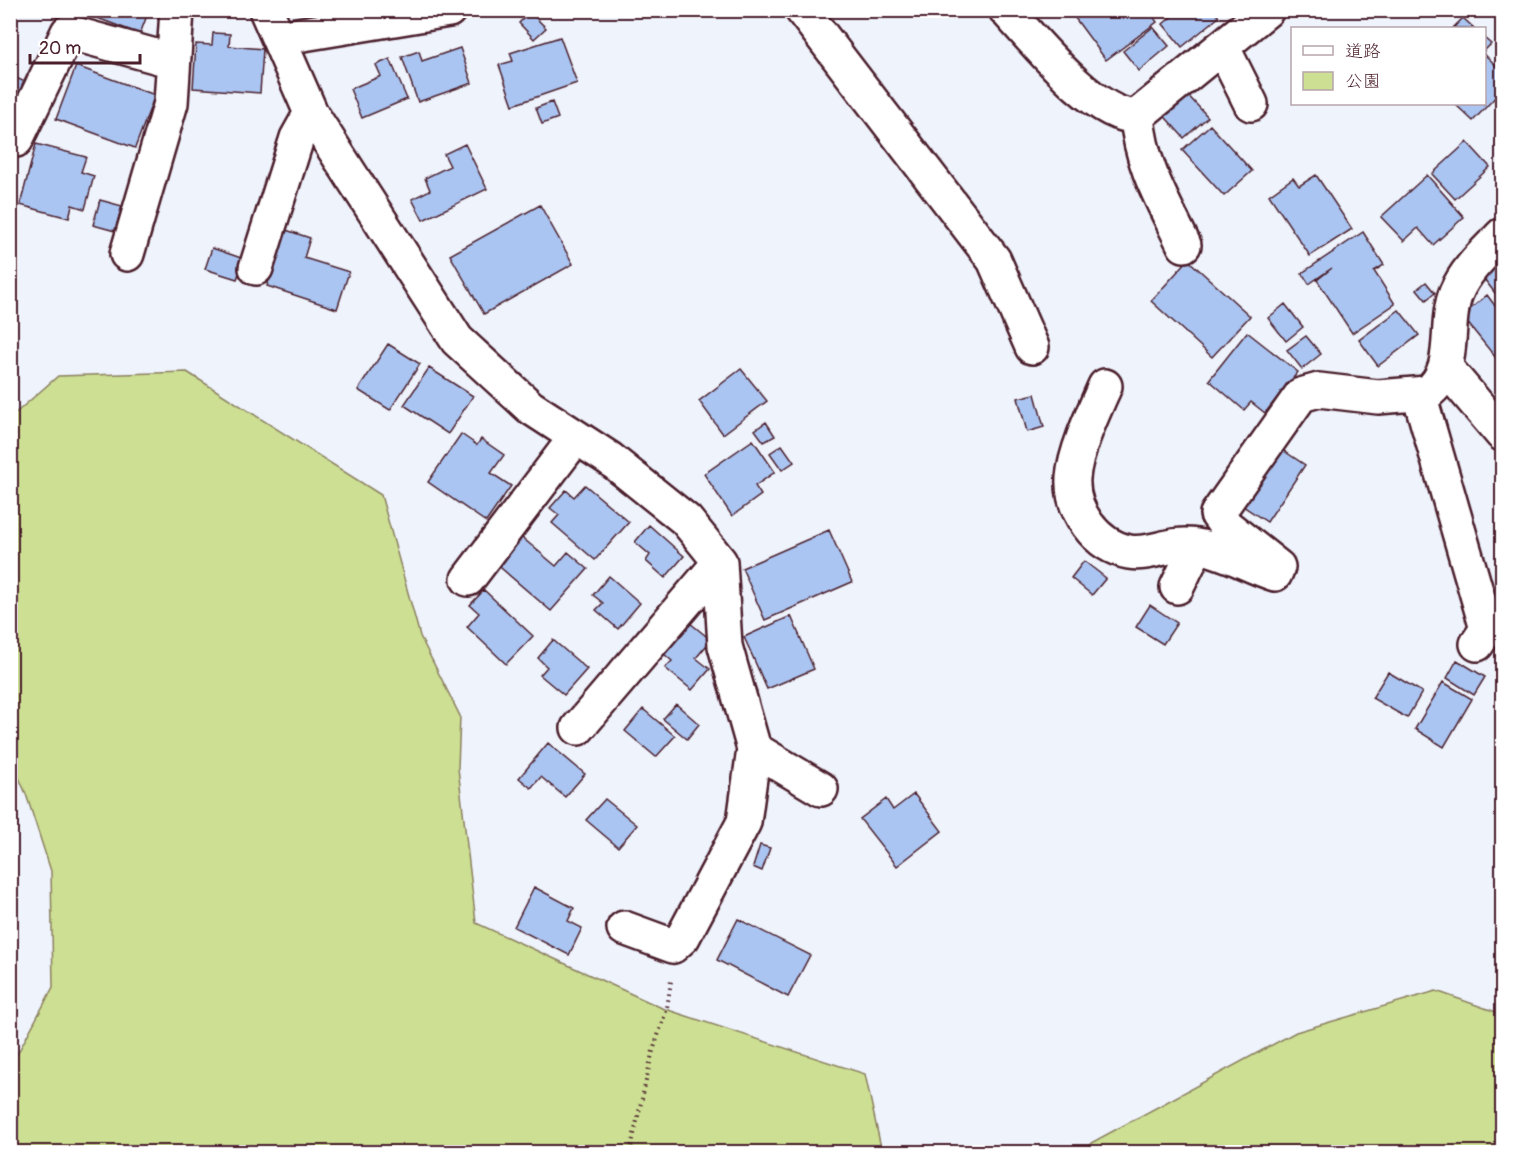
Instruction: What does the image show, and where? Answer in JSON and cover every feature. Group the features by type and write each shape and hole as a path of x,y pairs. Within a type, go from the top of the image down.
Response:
{"street":[{"path":"127,254 171,103 177,10"},
{"path":"449,10 273,24 311,113 457,340 530,407 610,459 686,520 720,562 725,646 754,749 744,822 683,937 673,946 662,944 624,928"},
{"path":"802,10 994,260 1032,347"},
{"path":"1006,10 1082,89 1112,112 1125,117 1137,116 1241,25"},
{"path":"1241,25 1251,104"},
{"path":"16,140 68,32 173,61"},
{"path":"255,268 297,138 311,113"},
{"path":"1137,116 1139,146 1184,245"},
{"path":"1104,386 1085,434 1073,478 1079,509 1101,541 1131,552 1148,552 1176,543 1197,546 1211,549 1275,574 1278,567 1225,525 1217,514 1301,395 1319,390 1378,397 1419,394 1432,389 1446,368 1455,295 1468,270 1503,235"},
{"path":"1446,368 1503,434"},
{"path":"1419,394 1486,629 1477,644"},
{"path":"468,579 576,437"},
{"path":"1177,586 1197,546"},
{"path":"578,728 720,562"},
{"path":"754,749 821,789"}],"path":[{"path":"630,1152 652,1054 667,1008 677,942"}],"green space":[{"path":"187,372 381,495 420,636 460,716 458,768 476,923 662,1008 865,1074 882,1152 11,1152 11,1066 53,987 51,871 26,794 11,759 11,417 58,376"},
{"path":"1436,991 1502,1014 1502,1152 1087,1152 1091,1143 1296,1032"}],"building":[{"path":"76,10 149,10 140,34"},
{"path":"1069,10 1149,10 1157,22 1106,60"},
{"path":"1179,10 1213,10 1219,17 1182,47 1163,24"},
{"path":"530,12 546,28 534,39 519,23"},
{"path":"1463,18 1473,27 1454,27"},
{"path":"1153,27 1169,46 1139,71 1123,51"},
{"path":"213,33 230,34 229,46 263,49 260,93 193,88 196,44 212,45"},
{"path":"560,37 577,83 513,105 499,65 513,61 510,53"},
{"path":"1486,40 1491,44 1486,49"},
{"path":"460,48 472,83 418,102 402,57 419,51 422,61"},
{"path":"1486,56 1502,71 1502,90 1473,121 1456,105 1486,105"},
{"path":"390,59 407,99 362,118 350,89 381,76 376,65"},
{"path":"76,66 155,95 135,148 56,119"},
{"path":"10,75 25,82 10,111"},
{"path":"1182,89 1208,117 1184,138 1159,110"},
{"path":"552,102 558,118 542,124 536,108"},
{"path":"1210,125 1252,171 1224,196 1182,150"},
{"path":"1467,142 1490,167 1455,199 1432,174"},
{"path":"36,144 86,157 81,172 94,176 85,209 72,205 69,218 20,205"},
{"path":"465,144 487,189 423,220 412,199 430,190 425,178 450,166 444,154"},
{"path":"1316,175 1352,229 1310,256 1269,195 1293,178 1299,186"},
{"path":"1427,175 1464,217 1433,245 1418,228 1404,241 1381,217"},
{"path":"100,200 122,206 115,231 93,225"},
{"path":"540,205 573,264 484,314 450,255"},
{"path":"286,230 310,238 304,258 349,272 337,309 267,286"},
{"path":"1363,232 1384,265 1374,271 1395,304 1352,333 1317,280 1332,268 1309,284 1302,273"},
{"path":"212,248 244,259 237,279 205,269"},
{"path":"1502,258 1502,302 1481,275"},
{"path":"1188,260 1250,316 1212,357 1151,301"},
{"path":"1426,282 1435,293 1426,300 1417,289"},
{"path":"1487,295 1502,315 1502,353 1496,358 1462,316"},
{"path":"1285,304 1303,327 1286,341 1268,318"},
{"path":"1399,310 1419,335 1378,366 1359,340"},
{"path":"1247,332 1298,372 1265,413 1251,402 1244,410 1209,380"},
{"path":"1306,336 1321,354 1302,369 1287,350"},
{"path":"388,344 420,364 390,410 358,390"},
{"path":"429,368 473,396 448,434 404,405"},
{"path":"741,369 767,401 723,434 699,401"},
{"path":"1035,394 1044,427 1027,432 1018,398"},
{"path":"766,422 775,436 764,442 755,430"},
{"path":"461,434 477,445 481,439 504,455 491,473 511,486 486,522 428,482"},
{"path":"753,440 775,472 755,486 761,495 732,516 704,474"},
{"path":"782,445 794,462 782,470 770,453"},
{"path":"1278,447 1305,465 1267,522 1240,504"},
{"path":"585,485 629,522 595,560 552,523 559,515 550,508 566,490 574,497"},
{"path":"649,525 684,556 665,578 646,561 650,555 635,542"},
{"path":"829,530 852,582 765,620 742,568"},
{"path":"519,535 556,566 568,552 588,569 551,611 495,563"},
{"path":"1084,561 1106,578 1092,595 1071,578"},
{"path":"609,576 640,603 618,629 596,610 603,603 593,595"},
{"path":"484,590 533,636 506,664 467,627 479,613 470,605"},
{"path":"1150,605 1177,623 1163,644 1136,627"},
{"path":"791,616 814,669 767,689 744,637"},
{"path":"690,623 711,640 696,658 710,669 692,690 665,668 672,661 664,654"},
{"path":"553,640 587,669 564,695 540,675 547,667 538,658"},
{"path":"1457,660 1485,677 1474,695 1447,678"},
{"path":"1388,672 1422,692 1407,718 1372,698"},
{"path":"1443,682 1472,699 1444,747 1415,729"},
{"path":"676,704 699,724 687,739 663,719"},
{"path":"643,709 675,736 656,757 625,731"},
{"path":"548,743 585,774 565,797 541,777 531,788 519,778"},
{"path":"914,794 942,831 897,866 860,819 886,799 893,810"},
{"path":"605,799 637,825 618,847 586,820"},
{"path":"760,845 770,848 762,871 753,867"},
{"path":"534,887 574,908 568,921 582,928 569,955 514,927"},
{"path":"738,919 810,955 788,997 717,960"}]}
